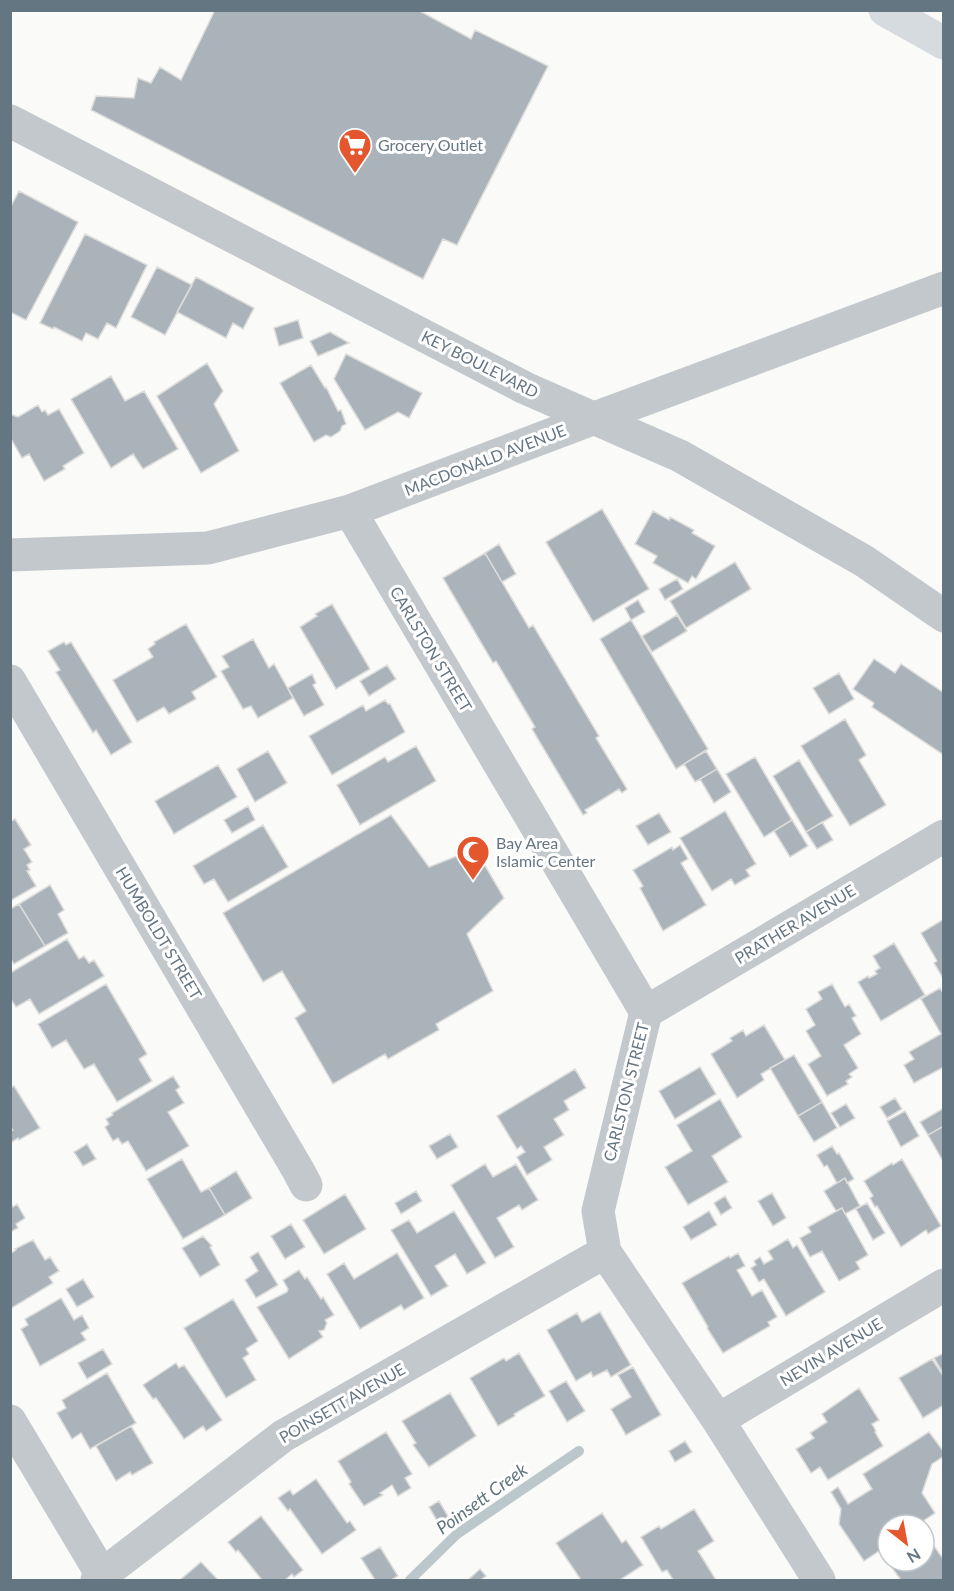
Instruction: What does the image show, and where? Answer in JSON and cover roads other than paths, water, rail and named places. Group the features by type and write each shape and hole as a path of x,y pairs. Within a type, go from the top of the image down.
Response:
{"main road":[{"path":"885,10 944,43"}],"street":[{"name":"KEY BOULEVARD","path":"10,120 525,388 690,462 864,561 944,616"},
{"name":"MACDONALD AVENUE","path":"10,555 208,548 350,512 944,288"},
{"name":"CARLSTON STREET","path":"350,512 646,1012 598,1210 606,1252 718,1420 810,1577"},
{"name":"HUMBOLDT STREET","path":"10,681 306,1185"},
{"name":"PRATHER AVENUE","path":"646,1012 944,836"},
{"name":"POINSETT AVENUE","path":"99,1578 283,1436 606,1252"},
{"name":"NEVIN AVENUE","path":"718,1420 944,1285"},
{"path":"10,1421 99,1578"}],"waterway":[{"name":"Poinsett Creek","path":"410,1580 457,1534 579,1451"}],"place":[{"name":"Grocery Outlet","path":"355,174"},
{"name":"Bay Area Islamic Center","path":"473,881"}]}
